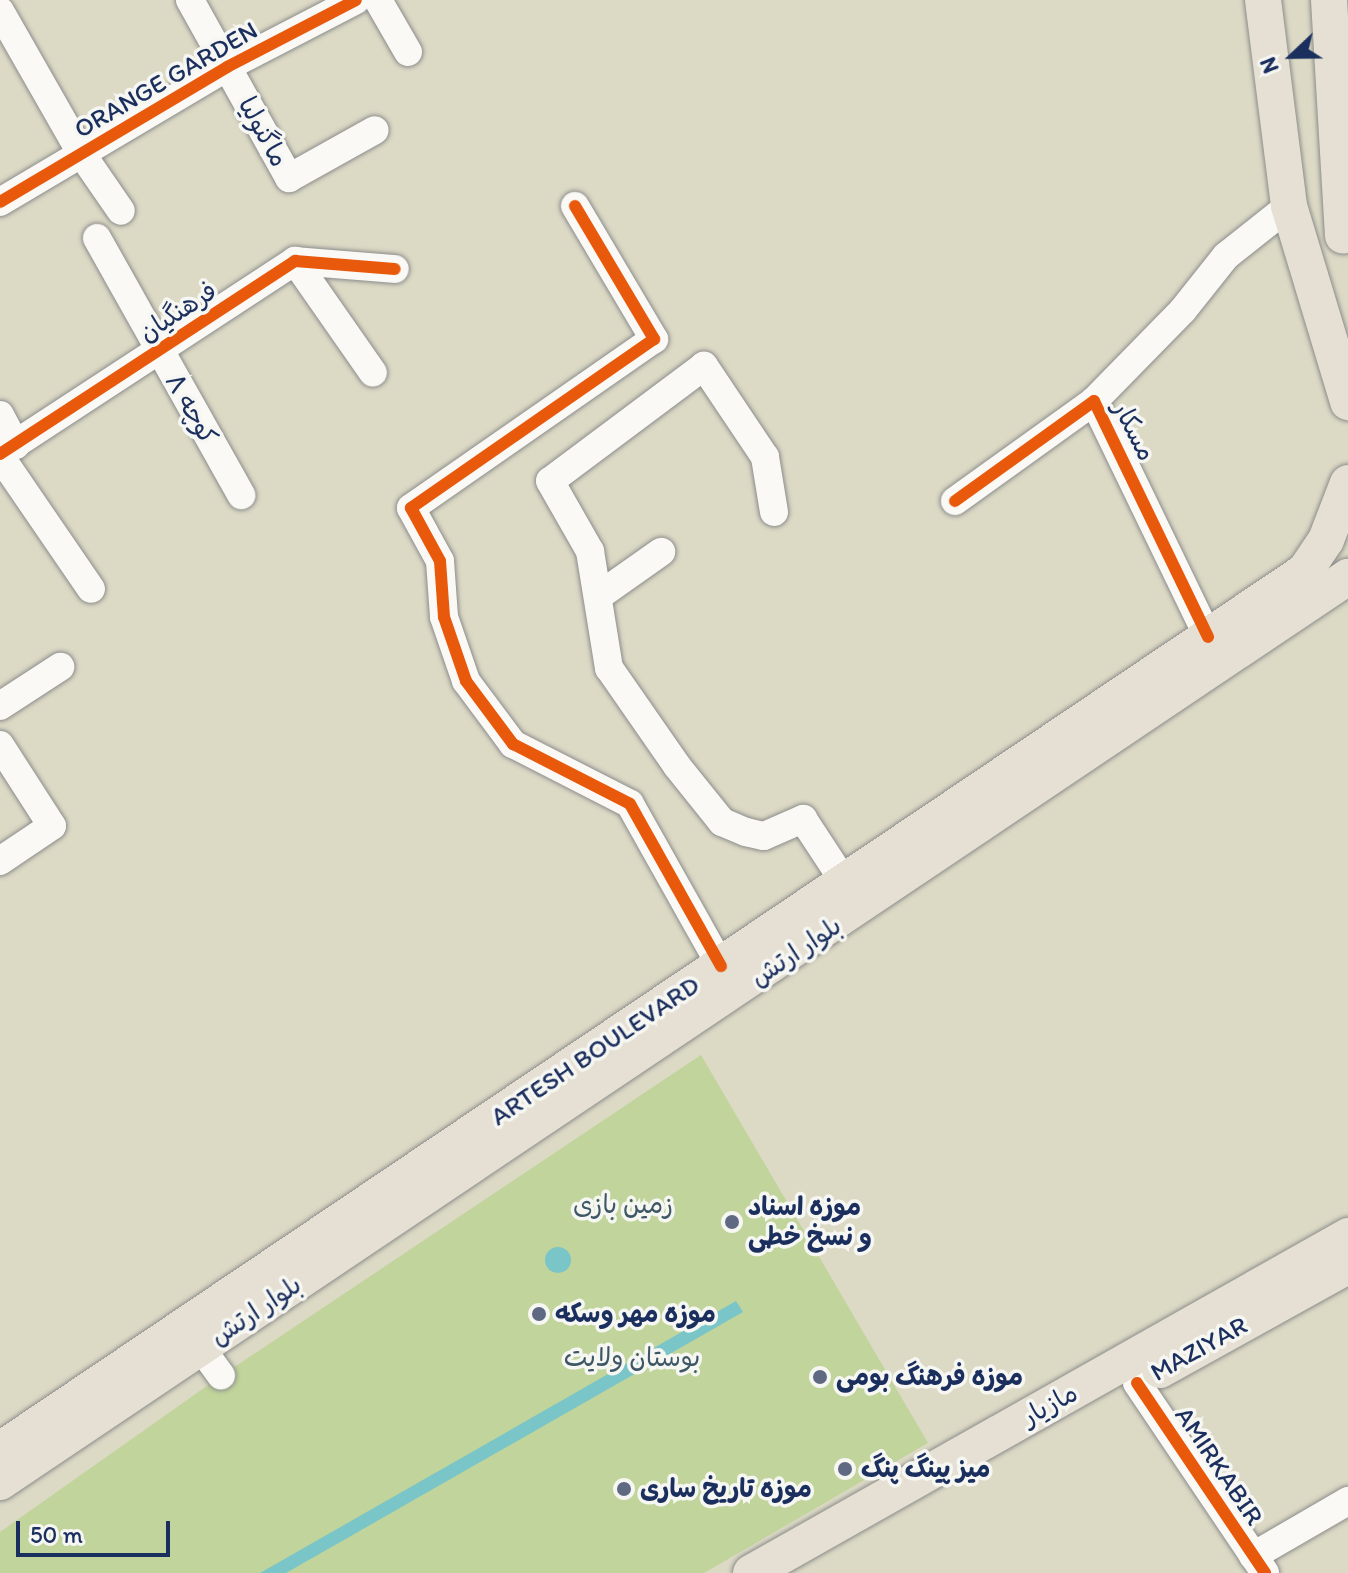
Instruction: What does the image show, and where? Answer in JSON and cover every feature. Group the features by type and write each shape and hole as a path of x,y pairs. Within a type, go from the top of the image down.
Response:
{"main road":[{"path":"1263,0 1289,206 1348,402"},
{"path":"1284,0 1302,136 1299,243"},
{"path":"1329,0 1346,247"},
{"path":"1346,247 1348,153"},
{"path":"854,895 1208,637 1305,571 1326,540 1348,483"},
{"name":"بلوار ارتش","path":"5,1463 211,1362 729,978 1348,577"},
{"name":"ARTESH BOULEVARD","path":"5,1463 729,978"},
{"name":"مازیار","path":"751,1573 945,1478 1348,1236"},
{"name":"MAZIYAR","path":"799,1573 945,1478 1137,1383 1348,1266"}],"street":[{"name":"ماگنولیا","path":"190,0 289,178 375,130"},
{"name":"ORANGE GARDEN","path":"0,202 227,67 356,0"},
{"path":"378,0 408,52"},
{"path":"0,11 81,153 121,211"},
{"path":"575,206 654,339 411,508 440,561 444,617 466,681 513,744 630,804 729,978"},
{"path":"1094,401 1183,310 1226,256 1289,206"},
{"name":"کوچه ۸","path":"97,238 241,495"},
{"path":"295,261 395,269"},
{"path":"295,261 373,373"},
{"name":"فرهنگیان","path":"5,452 295,261"},
{"path":"774,512 765,457 704,366 550,481 590,551 600,595 609,668 722,822 764,836 803,819 854,895"},
{"name":"مسکار","path":"955,501 1094,401 1208,637"},
{"path":"0,415 5,452 91,589"},
{"path":"600,595 661,552"},
{"path":"0,706 60,667"},
{"path":"0,745 52,826 0,861"},
{"name":"AMIRKABIR","path":"1137,1383 1259,1564"},
{"path":"1259,1564 1348,1501"}],"green space":[{"name":"بوستان ولایت","path":"701,1055 928,1443 704,1573 0,1573 0,1532 221,1376"}],"water":[{"path":"558,1247 567,1251 571,1260 567,1269 558,1273 549,1269 545,1260 549,1251"},
{"path":"736,1301 743,1312 286,1573 260,1573"}],"cycle path":[{"path":"0,202 227,67 356,0"},
{"path":"575,206 654,339 411,508 440,561 444,617 466,681 513,744 630,804 721,966"},
{"path":"0,454 295,261 395,269"},
{"path":"955,501 1094,401 1208,637"},
{"path":"1137,1383 1265,1573"}],"place":[{"name":"موزه اسناد و نسخ خطی","path":"732,1222"},
{"name":"موزه مهر وسکه","path":"539,1314"},
{"name":"موزه فرهنگ بومی","path":"820,1377"},
{"name":"میز پینگ پنگ","path":"845,1469"},
{"name":"موزه تاریخ ساری","path":"624,1489"}],"park label":[{"name":"زمین بازی","path":"623,1205"}]}
